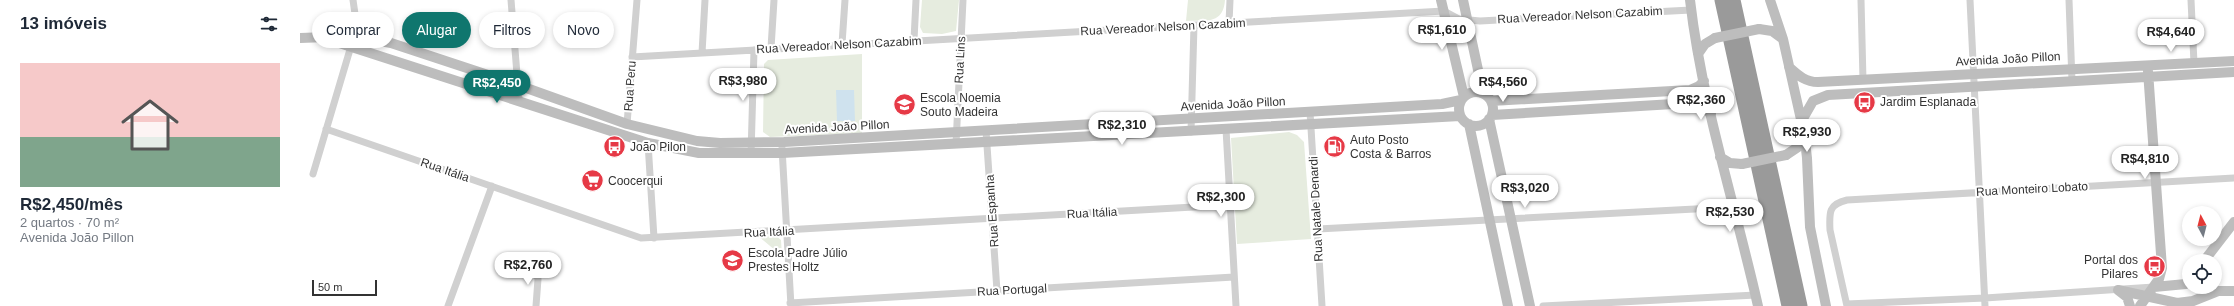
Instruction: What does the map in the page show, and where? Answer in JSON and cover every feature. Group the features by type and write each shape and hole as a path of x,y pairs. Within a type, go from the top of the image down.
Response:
{"highway":[{"path":"1721,0 1788,306"},
{"path":"1734,0 1801,306"}],"main road":[{"path":"1441,0 1462,98 1459,108 1460,116 1469,124 1478,126 1490,117 1690,103 1704,108 1711,114"},
{"path":"1463,0 1483,93 1491,101 1690,90 1699,86 1704,81"},
{"path":"1770,0 1783,39 1802,122 1807,158 1810,227 1826,306"},
{"path":"1690,5 1698,54 1720,157 1740,230 1758,306"},
{"path":"1698,54 1705,44 1715,38 1759,29 1772,31 1783,39"},
{"name":"Avenida João Pillon","path":"300,38 312,38"},
{"name":"Avenida João Pillon","path":"394,45 421,52 631,125 697,142 752,144 957,133 1442,104 1462,98"},
{"name":"Avenida João Pillon","path":"357,48 519,99 626,137 699,153 782,153 1191,132 1460,116"},
{"name":"Avenida João Pillon","path":"1789,67 1810,82 2234,61"},
{"path":"2140,306 2154,287 2162,268 2148,65"},
{"path":"1802,122 1813,101 1828,95 2234,72"},
{"path":"1462,98 1475,92 1483,93"},
{"path":"1491,101 1490,117 1530,306"},
{"path":"1469,124 1508,306"},
{"path":"1720,157 1730,164 1742,164 1786,155 1798,147 1804,133"},
{"path":"2209,254 2234,222"},
{"path":"2154,287 2182,285"},
{"path":"2154,287 2161,300"},
{"path":"2118,290 2177,303 2193,303 2212,294"},
{"path":"2118,290 2127,298 2130,306"},
{"path":"2222,291 2234,291"},
{"path":"2203,306 2215,294"}],"street":[{"path":"353,0 355,12"},
{"path":"511,0 519,99"},
{"name":"Rua Peru","path":"631,125 632,57 637,0"},
{"path":"702,53 705,0"},
{"path":"771,48 774,0"},
{"path":"842,44 845,0"},
{"path":"914,40 916,0"},
{"name":"Rua Lins","path":"956,144 963,0"},
{"path":"1229,23 1230,0"},
{"path":"1861,0 1863,80"},
{"path":"1970,0 1985,302"},
{"path":"2069,0 2072,81"},
{"path":"2191,0 2194,63"},
{"name":"Rua Vereador Nelson Cazabim","path":"632,57 1444,11 1459,19 1467,20 1690,5"},
{"path":"1191,132 1194,26"},
{"path":"312,174 350,48"},
{"path":"751,154 754,50"},
{"name":"Rua Natale Denardi","path":"1310,112 1322,306"},
{"path":"626,137 628,129 631,125"},
{"name":"Rua Itália","path":"326,129 492,186 630,236 654,238 1229,205"},
{"path":"1226,129 1229,205 1236,306"},
{"name":"Rua Espanha","path":"986,131 997,291"},
{"path":"781,142 790,304"},
{"path":"648,143 654,238"},
{"name":"Rua Monteiro Lobato","path":"1847,305 1830,230 1829,218 1832,207 1838,202 1847,200 2234,178"},
{"path":"448,306 492,186"},
{"path":"1318,229 1733,207"},
{"path":"533,264 538,279 536,306"},
{"name":"Rua Portugal","path":"790,304 1234,278"},
{"path":"1847,305 1985,302 2154,287"},
{"path":"1543,306 1756,295"}],"shaded area":[{"path":"922,0 959,0 956,31 942,34 923,33 920,27"},
{"path":"1188,0 1225,0 1224,8 1221,14 1212,20 1186,21"},
{"path":"862,54 862,133 770,137 763,132 764,64 768,60"},
{"path":"1289,132 1297,135 1304,142 1311,239 1237,244 1231,138"},
{"path":"775,235 781,240 782,256 758,236"}],"water":[{"path":"836,90 854,90 855,121 837,121"}],"place":[{"name":"Jardim Esplanada","path":"1865,102"},
{"name":"Escola Noemia Souto Madeira","path":"905,105"},
{"name":"João Pilon","path":"615,147"},
{"name":"Auto Posto Costa & Barros","path":"1334,147"},
{"name":"Coocerqui","path":"593,181"},
{"name":"Escola Padre Júlio Prestes Holtz","path":"732,260"},
{"name":"Portal dos Pilares","path":"2154,267"}]}
